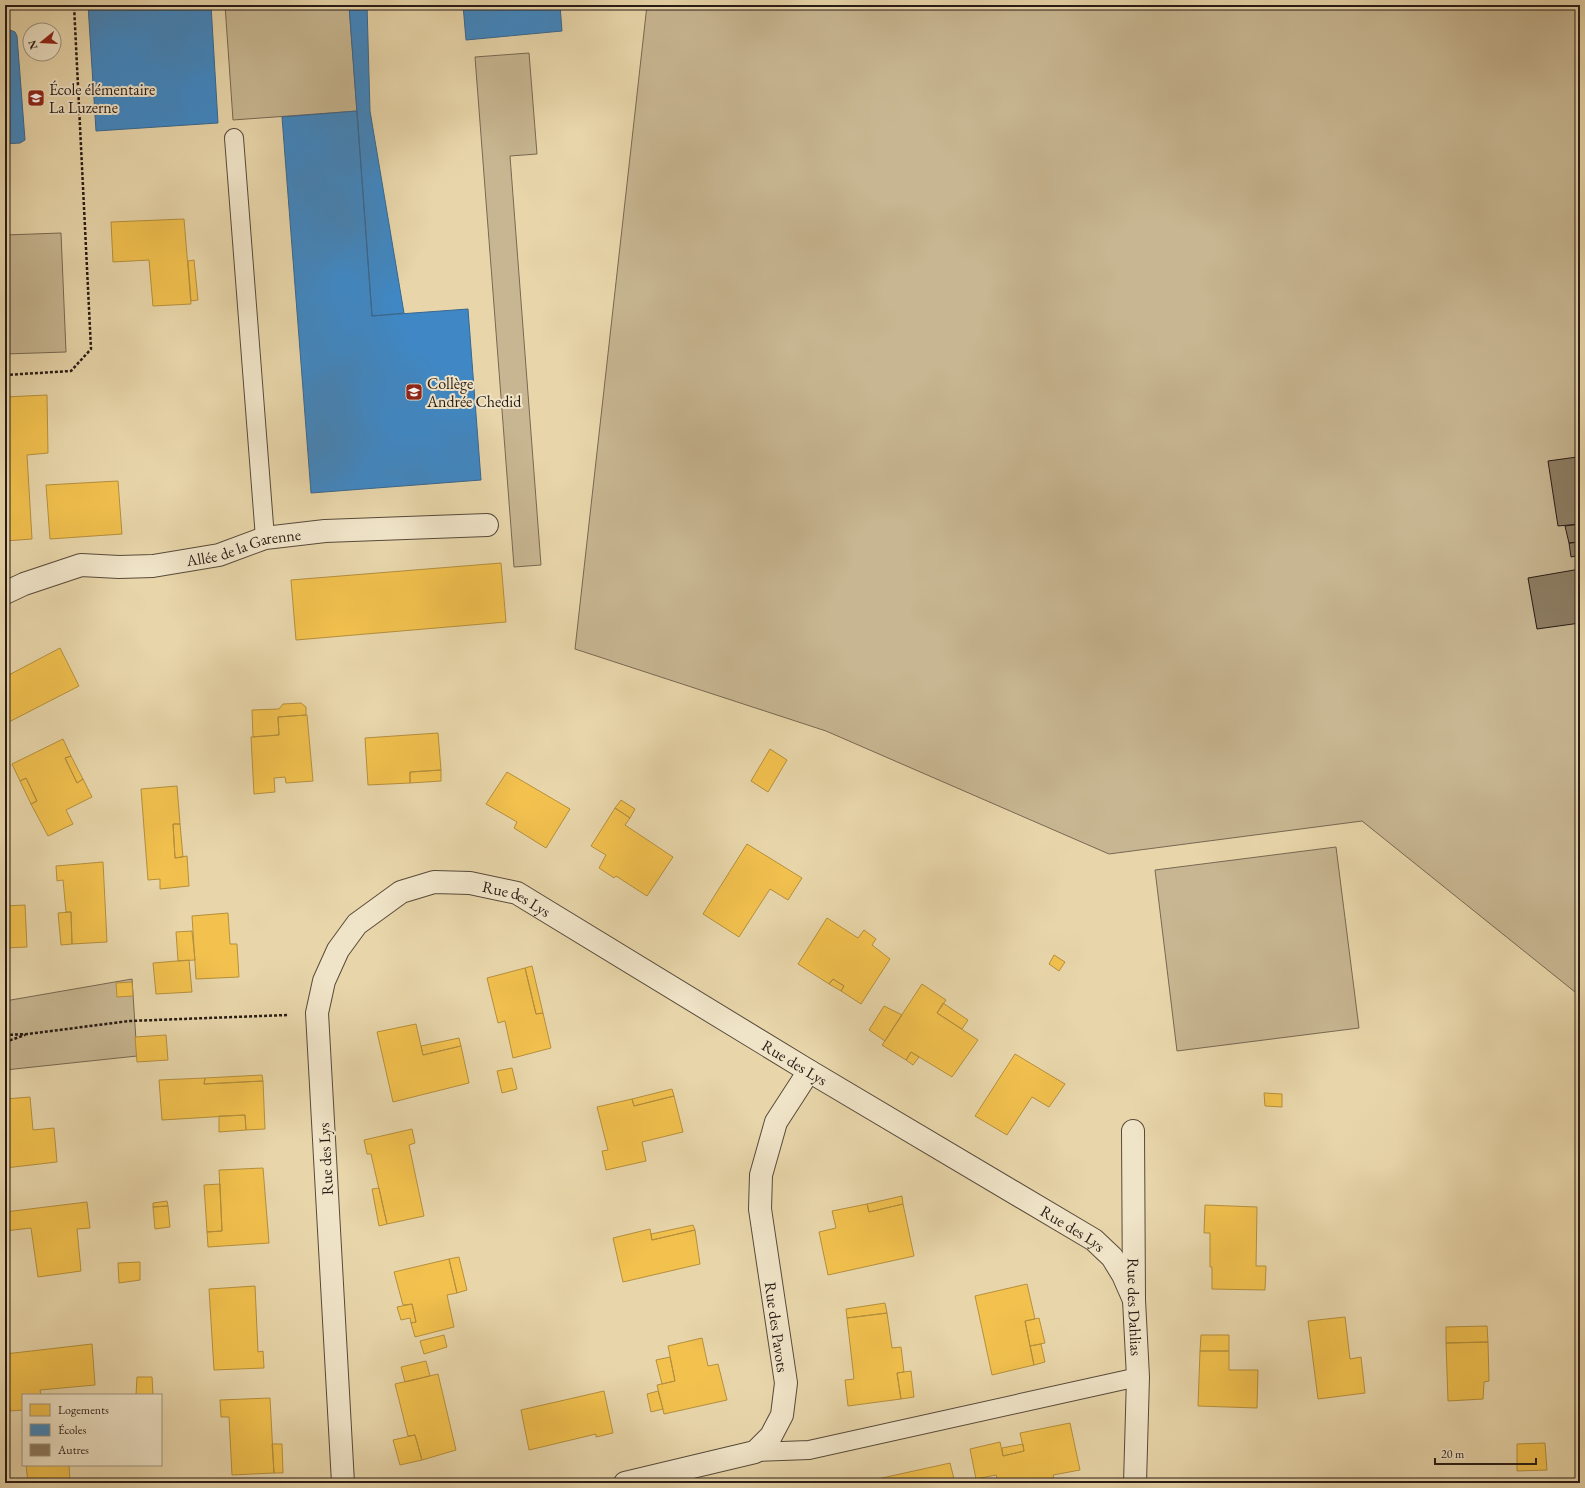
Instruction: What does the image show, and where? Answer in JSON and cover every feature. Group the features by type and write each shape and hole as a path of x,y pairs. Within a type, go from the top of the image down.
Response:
{"street":[{"name":"Allée de la Garenne","path":"5,593 24,584 81,564 119,568 152,566 219,555 265,538 326,531 486,525"},
{"name":"Rue des Lys","path":"343,1483 317,1013 324,981 338,950 357,924 401,892 434,882 470,883 517,893 809,1071 1094,1240 1112,1257 1123,1275 1134,1300"},
{"name":"Rue des Pavots","path":"755,1452 771,1436 782,1415 786,1383 760,1209 761,1175 776,1122 809,1071"},
{"name":"Rue des Dahlias","path":"1133,1131 1134,1300 1138,1377 1135,1483"},
{"path":"625,1483 755,1452"}],"lane":[{"path":"234,138 265,538"},
{"path":"755,1452 809,1450 1138,1377"}],"path":[{"path":"5,375 71,371 91,349 74,5"},
{"path":"5,1035 28,1034 128,1022 317,1013"},
{"path":"5,1042 28,1034"}],"shaded area":[{"path":"225,5 349,5 357,111 233,120"},
{"path":"647,5 1580,5 1580,996 1362,821 1109,854 826,731 575,649"},
{"path":"529,53 537,154 510,156 541,565 514,567 475,57"},
{"path":"61,233 66,352 5,354 5,235"},
{"path":"1336,847 1359,1028 1177,1051 1155,870"},
{"path":"132,979 137,1056 5,1070 5,1001"}],"building: Logements":[{"path":"184,219 191,304 153,306 149,260 113,262 111,222"},
{"path":"194,260 198,300 191,301 188,261"},
{"path":"47,395 48,453 27,455 32,539 5,541 5,397"},
{"path":"118,481 122,534 50,539 46,485"},
{"path":"501,563 506,622 296,640 291,580"},
{"path":"60,648 79,686 5,724 5,677"},
{"path":"301,703 306,707 306,715 278,717 279,735 253,737 252,710 279,709 283,704"},
{"path":"307,715 313,781 286,783 285,777 274,778 275,792 254,794 251,737 279,735 278,717"},
{"path":"438,733 441,770 410,772 410,783 368,785 365,738"},
{"path":"63,739 71,756 65,758 77,783 83,779 92,797 66,810 73,824 48,836 31,804 37,801 26,778 20,781 12,764"},
{"path":"770,749 787,760 768,792 751,781"},
{"path":"71,756 83,779 77,783 65,758"},
{"path":"441,770 441,781 410,783 410,772"},
{"path":"507,772 570,809 546,848 514,828 517,822 486,804"},
{"path":"26,778 37,801 31,804 20,781"},
{"path":"177,786 180,824 173,824 175,858 187,856 189,886 160,889 160,879 148,880 141,789"},
{"path":"621,800 635,809 630,818 615,808"},
{"path":"615,808 630,818 625,825 673,857 647,896 616,876 614,878 599,868 606,855 591,846"},
{"path":"173,824 180,824 183,857 175,858"},
{"path":"747,844 802,878 788,900 770,889 739,937 703,914"},
{"path":"103,862 107,942 72,944 71,912 66,912 63,880 57,881 56,866"},
{"path":"25,905 27,947 5,948 5,906"},
{"path":"71,912 72,944 61,945 58,913"},
{"path":"228,913 230,944 237,944 239,977 196,979 192,916"},
{"path":"827,918 858,938 864,930 876,939 872,945 890,959 861,1004 841,991 844,986 833,979 829,984 798,964"},
{"path":"192,931 195,960 178,961 176,932"},
{"path":"1054,955 1065,962 1059,971 1049,964"},
{"path":"189,960 192,992 156,994 153,963"},
{"path":"532,966 543,1013 536,1014 525,968"},
{"path":"525,968 536,1014 543,1013 551,1048 513,1058 505,1021 498,1023 487,978"},
{"path":"833,979 844,986 841,991 829,984"},
{"path":"132,982 133,996 117,997 116,983"},
{"path":"922,984 946,1000 937,1013 978,1040 952,1077 911,1052 906,1060 882,1045"},
{"path":"943,1003 968,1020 962,1029 937,1013"},
{"path":"884,1006 902,1015 885,1041 869,1030"},
{"path":"416,1024 423,1055 461,1046 469,1083 393,1102 377,1032"},
{"path":"166,1035 168,1060 137,1062 135,1037"},
{"path":"459,1038 461,1046 423,1055 421,1046"},
{"path":"911,1052 919,1057 913,1065 906,1060"},
{"path":"1015,1054 1065,1084 1049,1107 1032,1097 1007,1135 975,1116"},
{"path":"512,1068 517,1089 502,1093 497,1071"},
{"path":"262,1075 263,1081 204,1084 205,1078"},
{"path":"205,1078 204,1084 263,1081 265,1129 246,1130 245,1115 162,1120 159,1080"},
{"path":"672,1089 674,1096 634,1106 632,1099"},
{"path":"1264,1093 1282,1094 1282,1107 1265,1106"},
{"path":"674,1096 683,1132 642,1142 646,1161 606,1170 602,1151 608,1150 597,1107 632,1099 634,1106"},
{"path":"30,1097 33,1130 54,1128 57,1162 5,1168 5,1099"},
{"path":"245,1115 246,1130 219,1132 219,1116"},
{"path":"412,1129 415,1143 409,1145 424,1216 387,1224 371,1154 367,1154 364,1140"},
{"path":"263,1168 269,1243 208,1247 207,1232 222,1231 219,1170"},
{"path":"220,1184 222,1231 207,1232 204,1185"},
{"path":"379,1188 387,1224 379,1226 372,1189"},
{"path":"902,1196 903,1204 869,1212 867,1204"},
{"path":"167,1201 168,1206 153,1207 153,1203"},
{"path":"87,1202 90,1228 77,1229 81,1271 38,1277 31,1228 5,1231 5,1212"},
{"path":"867,1204 869,1212 903,1204 914,1256 828,1275 819,1232 836,1228 832,1211"},
{"path":"1205,1205 1257,1207 1256,1266 1266,1266 1265,1290 1212,1289 1212,1267 1210,1267 1210,1233 1204,1233"},
{"path":"168,1206 170,1227 155,1229 153,1207"},
{"path":"693,1225 695,1230 652,1240 651,1234"},
{"path":"650,1229 652,1240 695,1230 700,1264 623,1282 613,1238"},
{"path":"459,1257 467,1290 457,1293 449,1259"},
{"path":"449,1259 457,1293 447,1295 454,1327 415,1337 411,1323 416,1322 412,1304 403,1305 394,1272"},
{"path":"140,1262 140,1280 119,1283 118,1263"},
{"path":"1027,1284 1035,1319 1025,1321 1034,1365 992,1375 975,1296"},
{"path":"255,1286 258,1352 263,1351 264,1368 214,1370 209,1289"},
{"path":"885,1303 887,1313 847,1318 846,1309"},
{"path":"412,1304 416,1322 411,1323 410,1318 401,1320 397,1307"},
{"path":"887,1313 892,1348 901,1347 904,1372 897,1373 901,1399 848,1406 845,1380 854,1379 847,1318"},
{"path":"1345,1317 1350,1359 1361,1357 1365,1393 1318,1399 1308,1321"},
{"path":"1039,1318 1045,1343 1030,1346 1025,1321"},
{"path":"1487,1326 1488,1342 1446,1343 1446,1327"},
{"path":"444,1335 447,1347 424,1354 420,1341"},
{"path":"1201,1335 1229,1335 1229,1351 1200,1351"},
{"path":"702,1338 708,1366 718,1364 727,1400 664,1414 657,1385 675,1381 668,1346"},
{"path":"1488,1342 1489,1381 1484,1382 1483,1399 1448,1401 1446,1343"},
{"path":"92,1344 95,1385 40,1390 41,1394 22,1394 22,1410 10,1411 5,1354"},
{"path":"1041,1344 1045,1362 1034,1365 1030,1346"},
{"path":"1200,1351 1229,1351 1229,1370 1258,1370 1257,1408 1198,1406"},
{"path":"670,1357 675,1381 662,1384 656,1360"},
{"path":"426,1361 430,1376 405,1382 401,1367"},
{"path":"911,1371 914,1397 901,1399 897,1373"},
{"path":"438,1374 456,1450 422,1460 415,1435 408,1436 395,1384"},
{"path":"137,1377 152,1377 153,1394 136,1394"},
{"path":"604,1391 613,1433 596,1437 596,1434 529,1450 521,1410"},
{"path":"658,1391 663,1409 651,1412 647,1394"},
{"path":"270,1398 274,1473 232,1475 229,1417 221,1417 220,1400"},
{"path":"1070,1423 1080,1470 1053,1475 1055,1483 998,1483 996,1475 976,1479 970,1449 1000,1442 1003,1456 1024,1451 1020,1433"},
{"path":"415,1435 422,1460 400,1465 393,1440"},
{"path":"1545,1443 1547,1470 1517,1471 1517,1444"},
{"path":"272,1444 282,1444 283,1473 274,1473"},
{"path":"1023,1444 1024,1451 1003,1456 1002,1448"},
{"path":"950,1463 955,1483 873,1483 873,1480"},
{"path":"26,1466 69,1466 70,1482 87,1481 87,1483 28,1483"},
{"path":"197,1479 197,1483 178,1483 178,1482"}],"building: Écoles":[{"path":"88,5 211,5 218,123 96,131"},
{"path":"349,5 367,5 370,111 404,313 372,316"},
{"path":"463,5 560,5 562,31 466,40"},
{"path":"5,28 15,32 17,36 25,140 20,143 5,144"},
{"path":"357,111 372,316 468,309 481,480 311,493 282,117"},
{"path":"5,144 7,179 5,178"}],"building: Autres":[{"path":"1577,457 1580,474 1580,524 1558,526 1548,461"},
{"path":"1580,524 1580,542 1569,543 1565,526"},
{"path":"1580,542 1580,555 1571,557 1569,543"},
{"path":"1580,569 1580,623 1537,629 1528,578"}],"place":[{"name":"École élémentaire La Luzerne","path":"36,98"},
{"name":"Collège Andrée Chedid","path":"414,392"}]}
